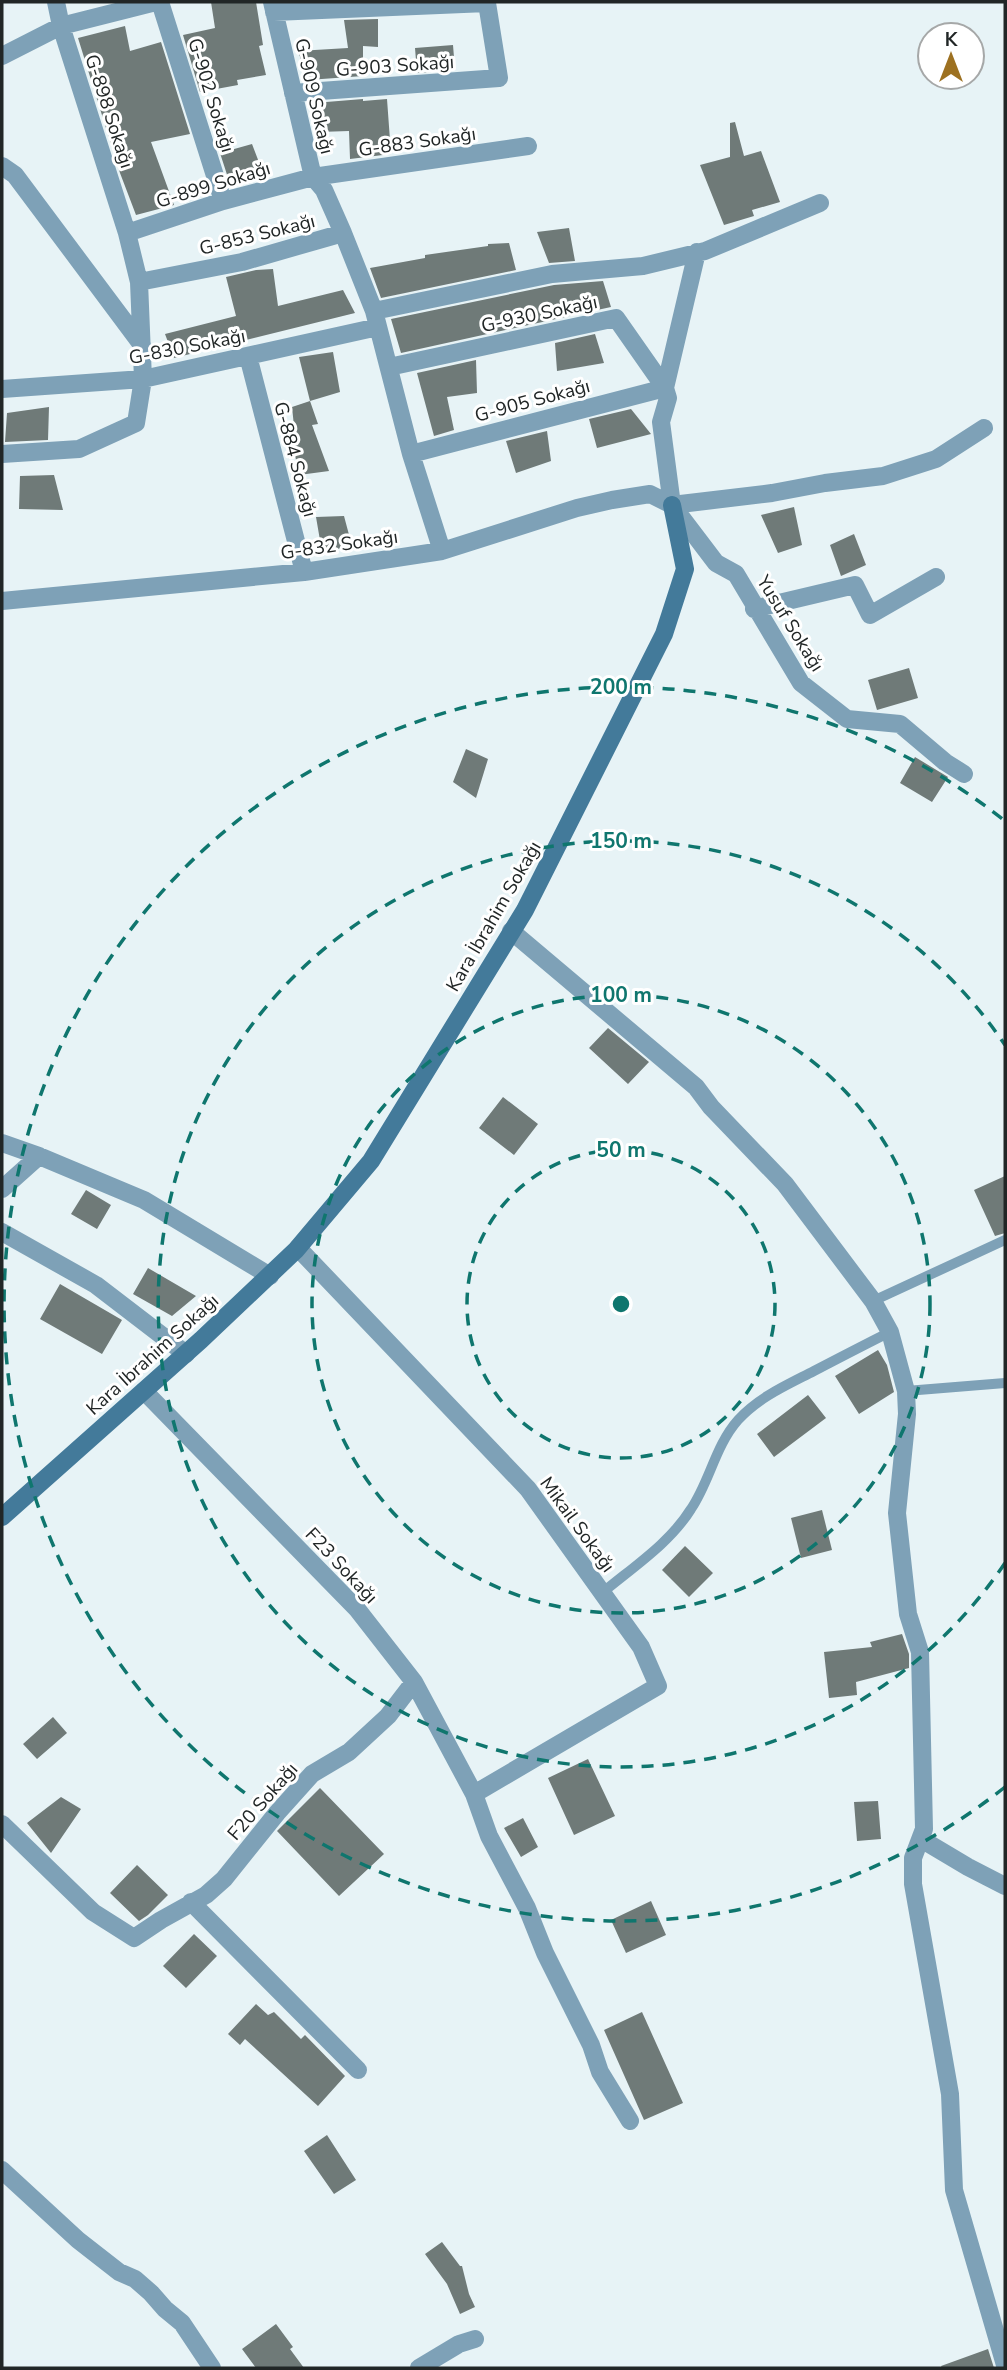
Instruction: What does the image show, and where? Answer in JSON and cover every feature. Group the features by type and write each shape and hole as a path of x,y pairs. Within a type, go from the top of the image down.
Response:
{"street":[{"name":"G-898 Sokağı","path":"2,454 79,449 136,423 143,379 139,282 127,233 61,26 56,2"},
{"path":"2,56 61,26 158,2"},
{"name":"G-902 Sokağı","path":"158,2 223,201"},
{"path":"273,7 487,3"},
{"name":"G-903 Sokağı","path":"293,93 499,78 487,3"},
{"name":"G-909 Sokağı","path":"273,7 313,177 324,190 343,233"},
{"name":"G-883 Sokağı","path":"313,177 528,146"},
{"path":"2,166 15,175 142,345"},
{"name":"G-899 Sokağı","path":"127,233 223,201 313,177"},
{"name":"G-830 Sokağı","path":"2,389 143,379 247,356 376,319 552,274 643,266 697,252 820,203"},
{"name":"G-853 Sokağı","path":"139,282 242,262 343,233 376,319"},
{"path":"697,252 665,388 668,398 661,422 672,505 883,476 936,459 984,428"},
{"name":"G-930 Sokağı","path":"389,367 616,318 665,388"},
{"path":"376,319 411,454 442,551"},
{"name":"G-884 Sokağı","path":"247,356 304,572"},
{"name":"G-905 Sokağı","path":"411,454 665,388"},
{"name":"G-832 Sokağı","path":"2,601 304,572 442,551 577,508 612,500 650,494 672,505"},
{"name":"Yusuf Sokağı","path":"672,505 716,563 736,574 754,609 801,683 847,719 900,724 945,762 964,774"},
{"name":"Kara İbrahim Sokağı","path":"2,1517 270,1276 298,1248 371,1161 512,932 664,634 685,569 672,505"},
{"path":"754,609 855,585 870,615 936,577"},
{"path":"512,932 696,1087 711,1107 785,1184 873,1301 890,1332 905,1391 907,1414 897,1513 908,1614 919,1652 925,1829 913,1858 913,1884 950,2094 954,2190 1005,2365"},
{"path":"2,1143 144,1200 270,1276"},
{"path":"2,1189 38,1156"},
{"path":"2,1232 96,1285 186,1354"},
{"name":"Mikail Sokağı","path":"298,1248 528,1489 641,1647 658,1686 474,1794"},
{"name":"F23 Sokağı","path":"145,1391 357,1609 414,1682 474,1794"},
{"name":"F20 Sokağı","path":"2,1824 93,1912 134,1938 206,1895 224,1880 276,1813 312,1774 349,1752 388,1716 414,1682"},
{"path":"474,1794 489,1836 527,1908 545,1954 591,2045 600,2072 630,2121"},
{"path":"920,1839 1005,1886"},
{"path":"191,1902 358,2070"},
{"path":"2,2170 78,2240 119,2272 135,2279 152,2293 182,2323 212,2368"},
{"path":"419,2368 459,2344 475,2339"}],"lane":[{"path":"873,1301 1005,1240"},
{"path":"602,1593 665,1540 685,1519 700,1494 720,1445 749,1409 775,1391 890,1332"},
{"path":"905,1391 1005,1383"}],"building":[{"path":"211,2 256,2 263,45 259,46 266,75 237,80 238,85 200,92 183,35 215,28"},
{"path":"378,19 378,47 363,46 363,76 308,80 298,51 348,48 344,20"},
{"path":"125,26 130,51 161,42 190,134 151,142 174,205 136,215 120,173 78,38"},
{"path":"453,45 455,70 417,73 415,48"},
{"path":"387,99 391,154 350,159 349,131 319,132 314,103"},
{"path":"735,122 744,156 761,151 780,202 752,210 754,216 724,225 700,165 730,157 730,123"},
{"path":"252,144 265,178 231,187 220,153"},
{"path":"569,228 575,261 549,263 537,232"},
{"path":"509,243 516,270 381,298 370,268 425,258 425,255"},
{"path":"273,269 278,306 343,290 355,313 174,358 165,334 236,316 226,277"},
{"path":"603,281 611,307 401,353 391,319 554,285"},
{"path":"595,334 604,363 557,371 555,343"},
{"path":"333,352 340,392 310,401 299,357"},
{"path":"476,360 477,393 447,397 454,430 434,436 417,373"},
{"path":"310,401 318,424 312,425 329,471 299,475 293,445 296,445 292,407"},
{"path":"49,407 48,440 5,442 7,413"},
{"path":"631,409 651,434 597,448 589,419"},
{"path":"547,431 551,461 516,473 506,441"},
{"path":"54,475 63,510 19,509 20,476"},
{"path":"794,507 802,545 778,553 761,515"},
{"path":"344,516 352,546 322,552 316,517"},
{"path":"854,534 866,565 841,576 830,545"},
{"path":"909,668 918,698 877,710 868,680"},
{"path":"466,749 488,759 476,798 453,782"},
{"path":"915,757 948,777 932,802 900,783"},
{"path":"608,1028 649,1062 628,1084 589,1048"},
{"path":"503,1097 538,1124 514,1155 479,1128"},
{"path":"1005,1176 1005,1233 995,1236 974,1190"},
{"path":"86,1190 111,1205 97,1229 71,1214"},
{"path":"148,1268 196,1296 172,1316 133,1294"},
{"path":"60,1284 122,1320 102,1354 40,1319"},
{"path":"878,1350 887,1365 894,1392 859,1414 835,1376"},
{"path":"808,1395 826,1418 774,1457 757,1434"},
{"path":"822,1510 832,1550 801,1558 791,1518"},
{"path":"685,1546 713,1573 689,1597 662,1570"},
{"path":"902,1634 909,1654 909,1668 856,1682 857,1695 829,1698 824,1652 872,1647 870,1642"},
{"path":"53,1717 67,1733 37,1759 23,1744"},
{"path":"588,1759 615,1816 574,1835 548,1778"},
{"path":"320,1788 384,1854 339,1896 277,1831"},
{"path":"61,1797 81,1809 51,1853 27,1823"},
{"path":"878,1801 881,1839 857,1841 854,1802"},
{"path":"523,1818 538,1847 521,1857 504,1828"},
{"path":"137,1865 168,1895 139,1921 110,1893"},
{"path":"651,1901 666,1935 626,1953 611,1920"},
{"path":"194,1934 217,1956 186,1988 163,1966"},
{"path":"256,2004 268,2015 274,2012 301,2039 305,2035 345,2076 318,2106 245,2039 240,2045 228,2034"},
{"path":"642,2012 683,2103 644,2120 604,2030"},
{"path":"327,2135 356,2180 334,2194 304,2151"},
{"path":"442,2242 462,2266 475,2307 460,2314 447,2284 425,2254"},
{"path":"276,2324 304,2368 256,2368 242,2349"},
{"path":"988,2349 994,2368 941,2366"}]}
